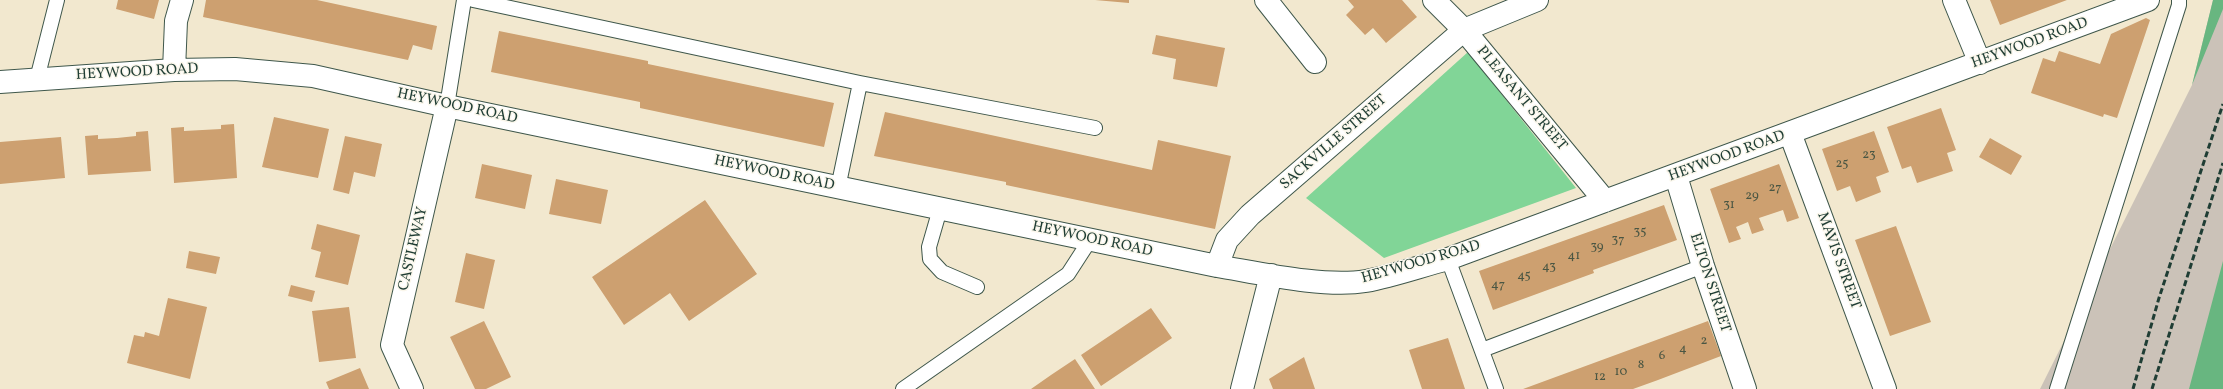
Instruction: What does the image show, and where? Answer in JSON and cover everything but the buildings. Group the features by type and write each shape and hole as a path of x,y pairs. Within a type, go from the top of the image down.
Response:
{"street":[{"path":"174,70 176,21 182,0"},
{"path":"1266,0 1315,62"},
{"name":"PLEASANT STREET","path":"1434,0 1464,30 1606,201"},
{"name":"SACKVILLE STREET","path":"1217,266 1228,240 1250,215 1464,30 1537,0"},
{"path":"1954,0 1980,63"},
{"name":"HEYWOOD ROAD","path":"0,82 37,78 174,70 235,69 313,76 447,106 1217,266 1271,276 1335,282 1365,281 1448,259 1676,176 2148,0"},
{"name":"CASTLEWAY","path":"412,389 392,345 447,106"},
{"name":"MAVIS STREET","path":"1790,133 1885,389"},
{"name":"ELTON STREET","path":"1676,176 1703,266 1745,389"},
{"path":"1242,389 1271,276"}],"lane":[{"path":"37,78 57,0"},
{"path":"447,106 464,0"},
{"path":"473,0 860,83 1095,128"},
{"path":"2057,389 2180,5 2179,0"},
{"path":"838,188 860,83"},
{"path":"940,209 929,247 930,259 942,272 977,287"},
{"path":"903,389 1068,274 1090,240"},
{"path":"1448,259 1496,389"},
{"path":"1482,350 1703,266"}],"shaded area":[{"path":"2213,0 2223,0 2223,389 2040,389 2192,85"}],"green space":[{"path":"2213,0 2223,0 2223,9 2192,85"},
{"path":"1468,52 1576,188 1384,258 1306,198"},
{"path":"2223,261 2223,389 2189,389"}],"railway":[{"path":"2133,389 2159,298 2223,104"},
{"path":"2152,389 2223,163"}]}
